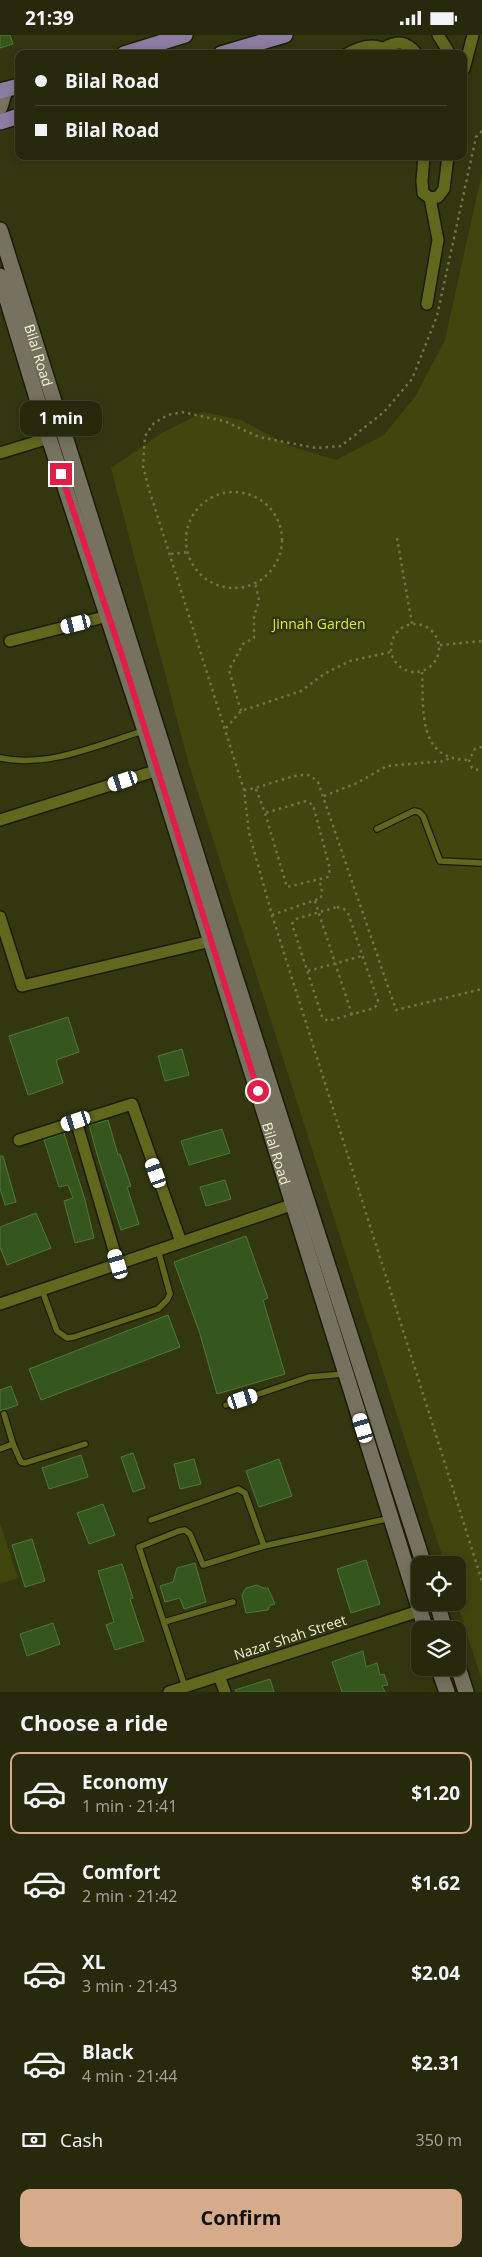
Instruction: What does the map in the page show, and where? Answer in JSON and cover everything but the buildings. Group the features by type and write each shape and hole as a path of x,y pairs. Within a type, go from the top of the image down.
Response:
{"main road":[{"path":"234,50 285,35"},
{"path":"136,50 176,36"},
{"path":"0,107 8,89"},
{"path":"0,122 15,117"},
{"name":"Bilal Road","path":"0,231 421,1556"},
{"name":"Bilal Road","path":"0,276 49,438 146,731 411,1582"},
{"name":"Bilal Road","path":"420,1611 423,1621"},
{"path":"441,1676 446,1692"},
{"path":"461,1676 466,1692"}],"street":[{"path":"438,35 447,50"},
{"path":"467,58 473,35"},
{"path":"384,47 393,42 400,42 409,45 413,50"},
{"path":"358,50 372,45 384,47 388,50"},
{"path":"424,160 423,193 430,199 438,239 427,304"},
{"path":"430,199 438,197 444,189 448,160"},
{"path":"0,453 49,438"},
{"path":"10,641 108,616"},
{"path":"0,820 158,770"},
{"path":"0,917 22,986 212,941"},
{"path":"19,1140 132,1104 181,1242"},
{"path":"76,1121 118,1264"},
{"path":"0,1304 294,1203"},
{"name":"Nazar Shah Street","path":"169,1692 420,1611"},
{"path":"219,1676 225,1692"}],"lane":[{"path":"0,758 31,760 59,757 146,731"},
{"path":"377,829 414,811 419,812 423,816 440,861 482,863"},
{"path":"42,1290 57,1331 66,1338 158,1309 170,1294 158,1250"},
{"path":"226,1405 309,1377 347,1374"},
{"path":"4,1414 13,1445 19,1459 25,1463 85,1444"},
{"path":"0,1449 13,1445"},
{"path":"151,1520 238,1489 245,1493 264,1545"},
{"path":"186,1687 139,1547 185,1530 190,1534 203,1565 264,1545 391,1518"},
{"path":"164,1622 233,1602"}],"path":[{"path":"482,131 476,137 438,316 412,379 384,412 341,446 316,448 259,437 224,421 182,412 154,423 145,436 143,465 150,495 171,554 244,790 249,833 272,915 482,1581"},
{"path":"240,492 249,494 265,503 280,527 282,536 281,546 275,563 270,571 255,582 237,587 218,585 202,575 191,561 186,533 188,524 204,502 221,493 240,492"},
{"path":"398,538 412,623"},
{"path":"171,554 188,552"},
{"path":"241,711 229,670 243,644 254,638 254,617 259,600 255,582"},
{"path":"412,623 428,627 436,635 440,645 436,661 422,671 403,669 394,660 391,652 391,642 397,632 412,623"},
{"path":"440,645 482,641"},
{"path":"226,728 241,711 300,691 324,674 350,661 391,652"},
{"path":"422,671 428,737 434,747 449,758 469,760"},
{"path":"482,747 475,749 469,760 472,768 482,771"},
{"path":"324,796 357,783 387,766 445,761 449,758"},
{"path":"244,790 256,789 307,775 318,781 396,1010 482,989"},
{"path":"256,789 287,887 328,877 331,872 313,805 306,801 265,813"},
{"path":"272,915 315,901 323,896 318,879"},
{"path":"315,901 352,1015"},
{"path":"339,907 346,910 362,956 378,1001 375,1008 325,1021 316,1001 292,924 296,919 319,911 339,907"},
{"path":"308,971 362,956"}],"green space":[{"name":"Jinnah Garden","path":"482,173 482,1681 466,1631 466,1621 463,1621 460,1611 466,1611 466,1556 442,1556 188,761 111,468 162,433 203,412 241,420 290,446 336,460 384,435 415,397 445,340"},
{"path":"0,1523 18,1578 0,1584"}],"route":[{"path":"61,474 123,659 258,1091"}]}
